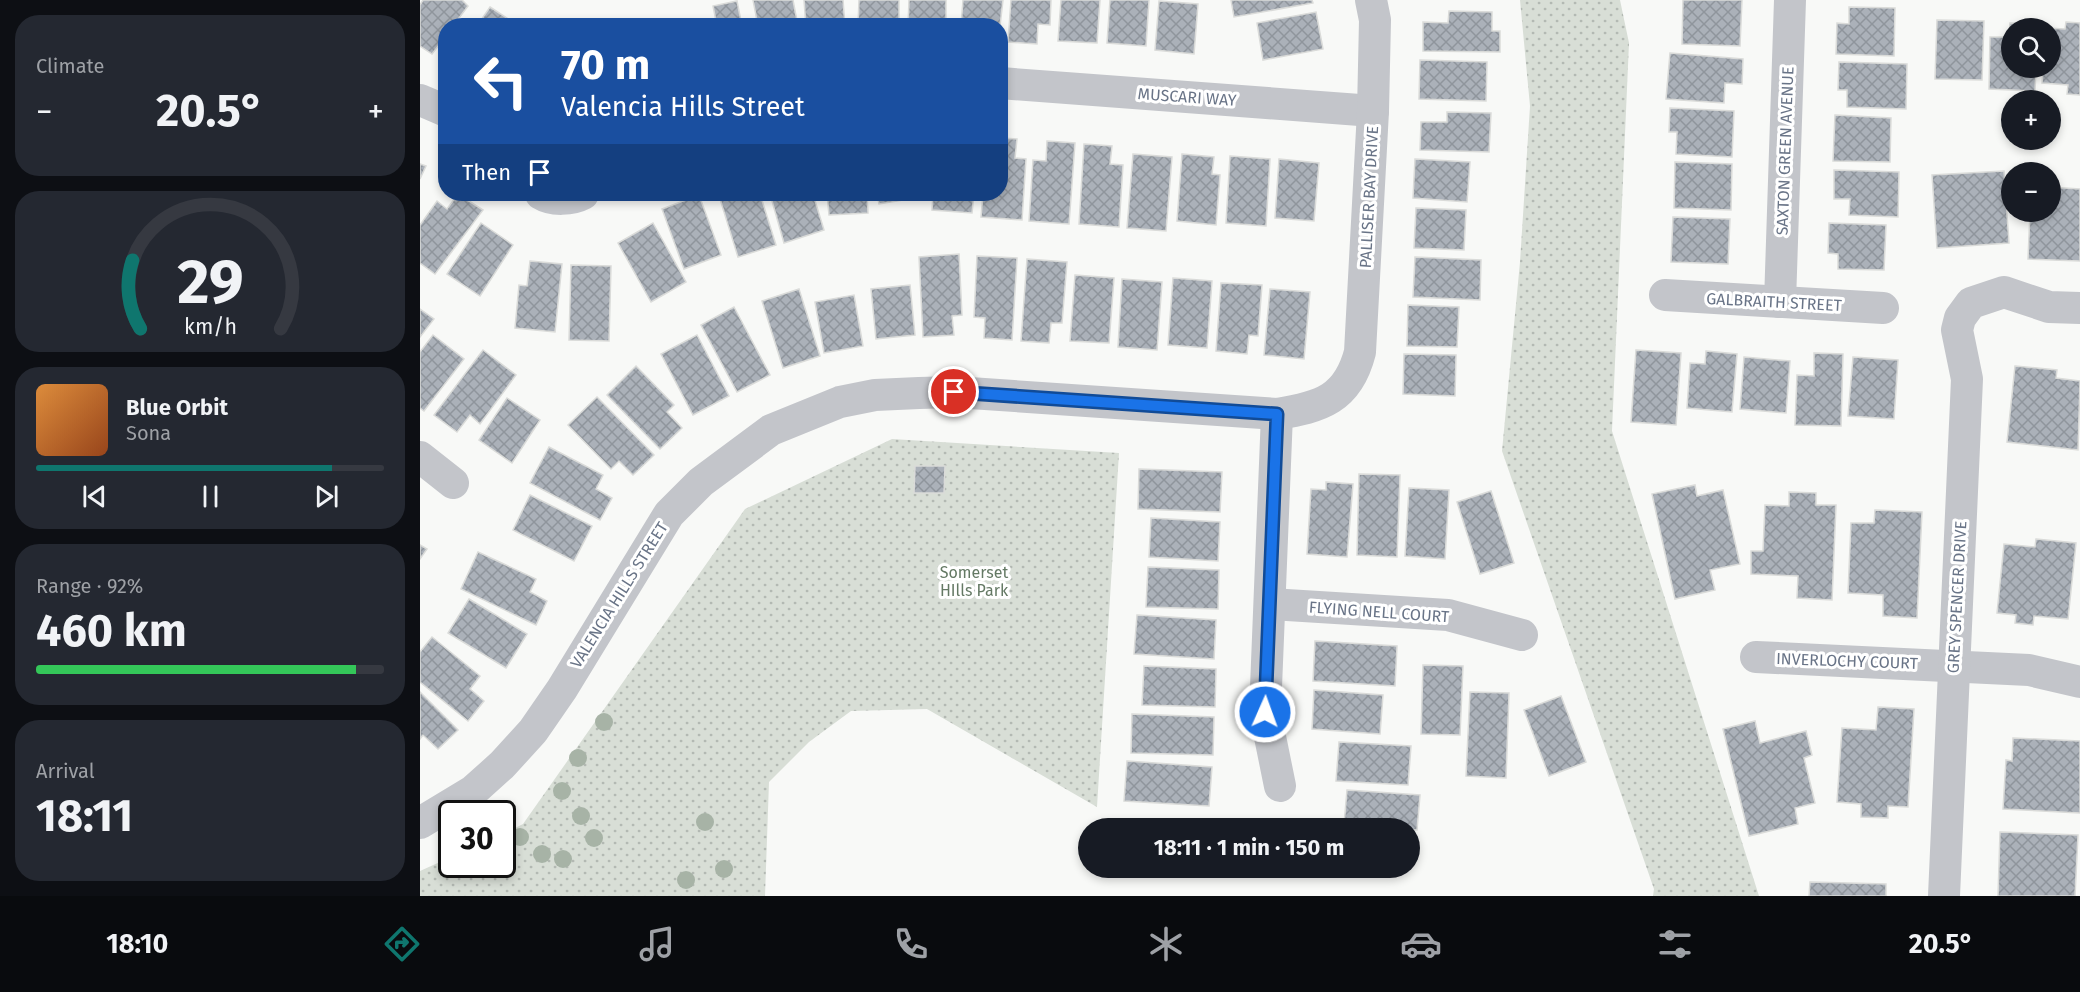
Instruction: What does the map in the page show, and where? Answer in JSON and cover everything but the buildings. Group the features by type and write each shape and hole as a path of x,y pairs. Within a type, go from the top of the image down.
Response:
{"street":[{"name":"PALLISER BAY DRIVE","path":"1343,390 1355,372 1360,352 1373,111 1375,20 1371,0"},
{"name":"SAXTON GREEN AVENUE","path":"1780,302 1790,0"},
{"name":"MUSCARI WAY","path":"1008,84 1373,111"},
{"path":"420,100 438,108"},
{"name":"GREY SPENCER DRIVE","path":"1944,896 1967,379 1957,330 1959,318 1971,303 2004,292 2049,307 2080,308"},
{"name":"GALBRAITH STREET","path":"1665,295 1883,308"},
{"name":"VALENCIA HILLS STREET","path":"420,823 473,791 518,748 562,688 669,514 701,482 771,430 840,402 875,395 954,392 1277,414 1313,407 1329,401 1343,390"},
{"path":"1277,414 1265,712 1280,786"},
{"path":"420,458 453,483"},
{"name":"FLYING NELL COURT","path":"1270,604 1448,615 1522,635"},
{"name":"INVERLOCHY COURT","path":"1756,657 2029,670 2080,682"}],"green space":[{"path":"1520,0 1620,0 1629,43 1612,431 1759,896 1653,896 1654,889 1502,451 1520,262 1530,106"},
{"name":"Somerset HIlls Park","path":"892,439 1119,453 1097,807 927,709 851,711 809,742 769,782 765,896 420,896 420,871 438,863 438,878 516,878 516,828 523,824 745,509"}],"route":[{"path":"954,392 1277,414 1265,712"}]}
